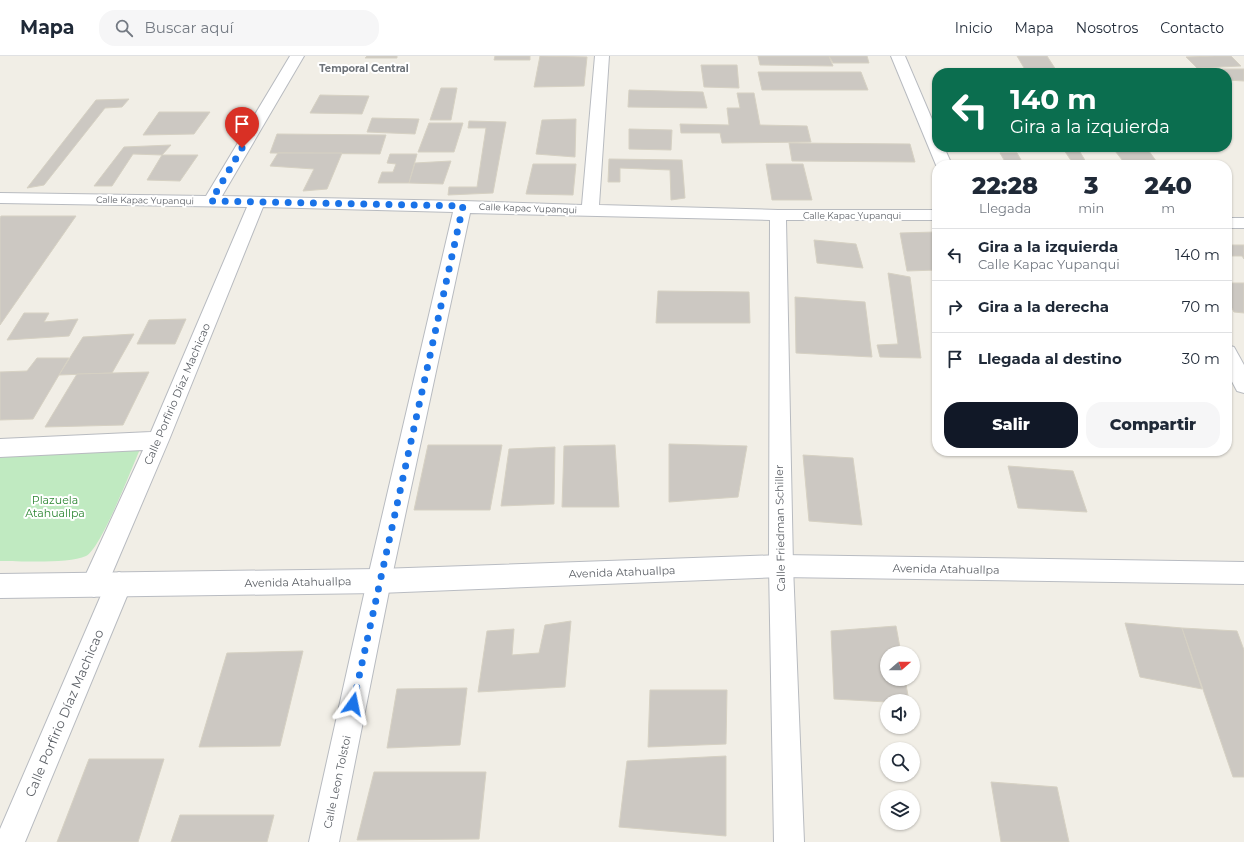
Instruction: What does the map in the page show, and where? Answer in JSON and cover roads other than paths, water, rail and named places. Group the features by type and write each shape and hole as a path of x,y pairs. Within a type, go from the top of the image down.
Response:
{"street":[{"path":"211,201 297,56"},
{"path":"590,210 602,56"},
{"path":"898,56 932,137"},
{"name":"Calle Kapac Yupanqui","path":"0,198 463,206 778,215 932,215"},
{"name":"Calle Porfirio Díaz Machicao","path":"10,842 107,584 158,440 257,203"},
{"name":"Calle Leon Tolstoi","path":"324,842 379,581 463,206"},
{"name":"Calle Friedman Schiller","path":"778,215 780,566 789,842"},
{"path":"1232,223 1244,223"},
{"path":"1232,362 1244,385"},
{"path":"0,448 158,440"},
{"name":"Avenida Atahuallpa","path":"0,586 379,581 780,566 1244,573"}],"district":[{"name":"Temporal Central","path":"364,68"}],"park label":[{"name":"Plazuela Atahuallpa","path":"55,506"}]}
